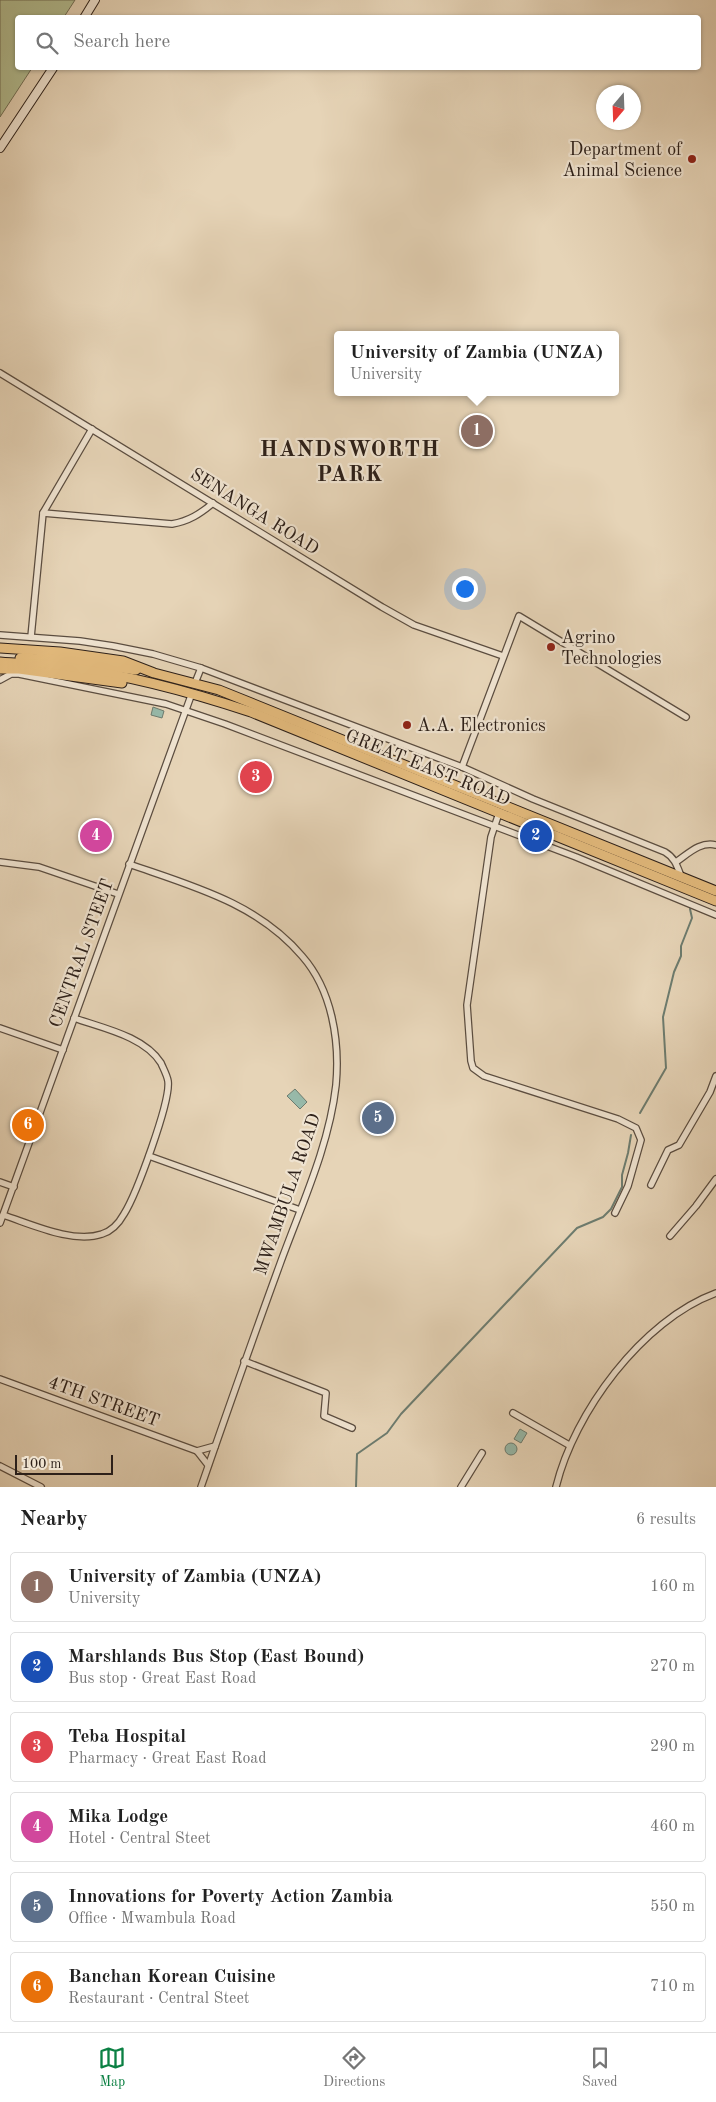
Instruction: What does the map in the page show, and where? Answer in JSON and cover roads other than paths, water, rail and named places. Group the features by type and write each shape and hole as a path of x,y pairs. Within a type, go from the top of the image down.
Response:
{"main road":[{"path":"86,15 95,0"},
{"path":"0,148 52,70"},
{"name":"GREAT EAST ROAD","path":"0,648 86,655 123,661 154,673"},
{"name":"GREAT EAST ROAD","path":"0,657 66,660 154,673 195,683 292,718 716,891"},
{"name":"GREAT EAST ROAD","path":"0,662 65,667 192,692 251,712 716,901"},
{"name":"GREAT EAST ROAD","path":"0,669 19,669 120,682 152,683"}],"street":[{"name":"SENANGA ROAD","path":"0,373 414,625 503,656"},
{"path":"31,637 43,513 92,429"},
{"path":"43,513 172,524 185,522 196,517 213,503"},
{"path":"462,767 519,616 686,716"},
{"path":"0,635 113,646 153,654 201,668 462,767 533,799 665,852 672,856 681,876"},
{"path":"195,683 201,668"},
{"path":"0,680 4,676 19,674 127,696 187,711 494,825 716,915"},
{"name":"CENTRAL STEET","path":"0,1223 118,894 187,711 192,692"},
{"path":"499,812 494,825 467,1005 467,1026 473,1068 484,1076 618,1119 636,1128 640,1140 628,1186 616,1213"},
{"path":"676,862 698,846 710,843 716,845"},
{"path":"0,862 39,867 118,894"},
{"name":"MWAMBULA ROAD","path":"129,864 232,902 260,917 291,944 319,980 328,1004 335,1034 336,1084 327,1133 244,1361 201,1487"},
{"path":"3,1215 68,1235 85,1238 103,1234 116,1226 125,1213 149,1156 168,1097 168,1080 160,1062 146,1048 129,1038 74,1018"},
{"path":"0,1028 63,1050"},
{"path":"651,1185 668,1150 679,1145 710,1092 716,1076"},
{"path":"149,1156 300,1210"},
{"path":"670,1236 716,1179"},
{"path":"0,1182 14,1187"},
{"path":"556,1487 569,1445 592,1405 609,1381 637,1348 659,1327 681,1311 716,1294"},
{"path":"244,1361 326,1393 324,1416 352,1428"},
{"name":"4TH STREET","path":"0,1379 197,1451"},
{"path":"513,1414 569,1445"},
{"path":"208,1465 197,1451 215,1446"},
{"path":"461,1487 482,1453"},
{"path":"0,1466 41,1487"}],"waterway":[{"path":"640,1113 666,1068 663,1017 674,972 681,956 681,946 692,918 690,909"},
{"path":"356,1487 357,1454 387,1433 401,1414 577,1228 603,1217 611,1209 622,1187 622,1175 631,1135"}],"place":[{"name":"Department of Animal Science","path":"692,159"},
{"name":"University of Zambia (UNZA)","path":"477,431"},
{"name":"Agrino Technologies","path":"551,647"},
{"name":"A.A. Electronics","path":"407,725"},
{"name":"Teba Hospital","path":"256,777"},
{"name":"Mika Lodge","path":"96,836"},
{"name":"Marshlands Bus Stop (East Bound)","path":"536,836"},
{"name":"Innovations for Poverty Action Zambia","path":"378,1118"},
{"name":"Banchan Korean Cuisine","path":"28,1125"}],"district":[{"name":"HANDSWORTH PARK","path":"350,460"}]}
